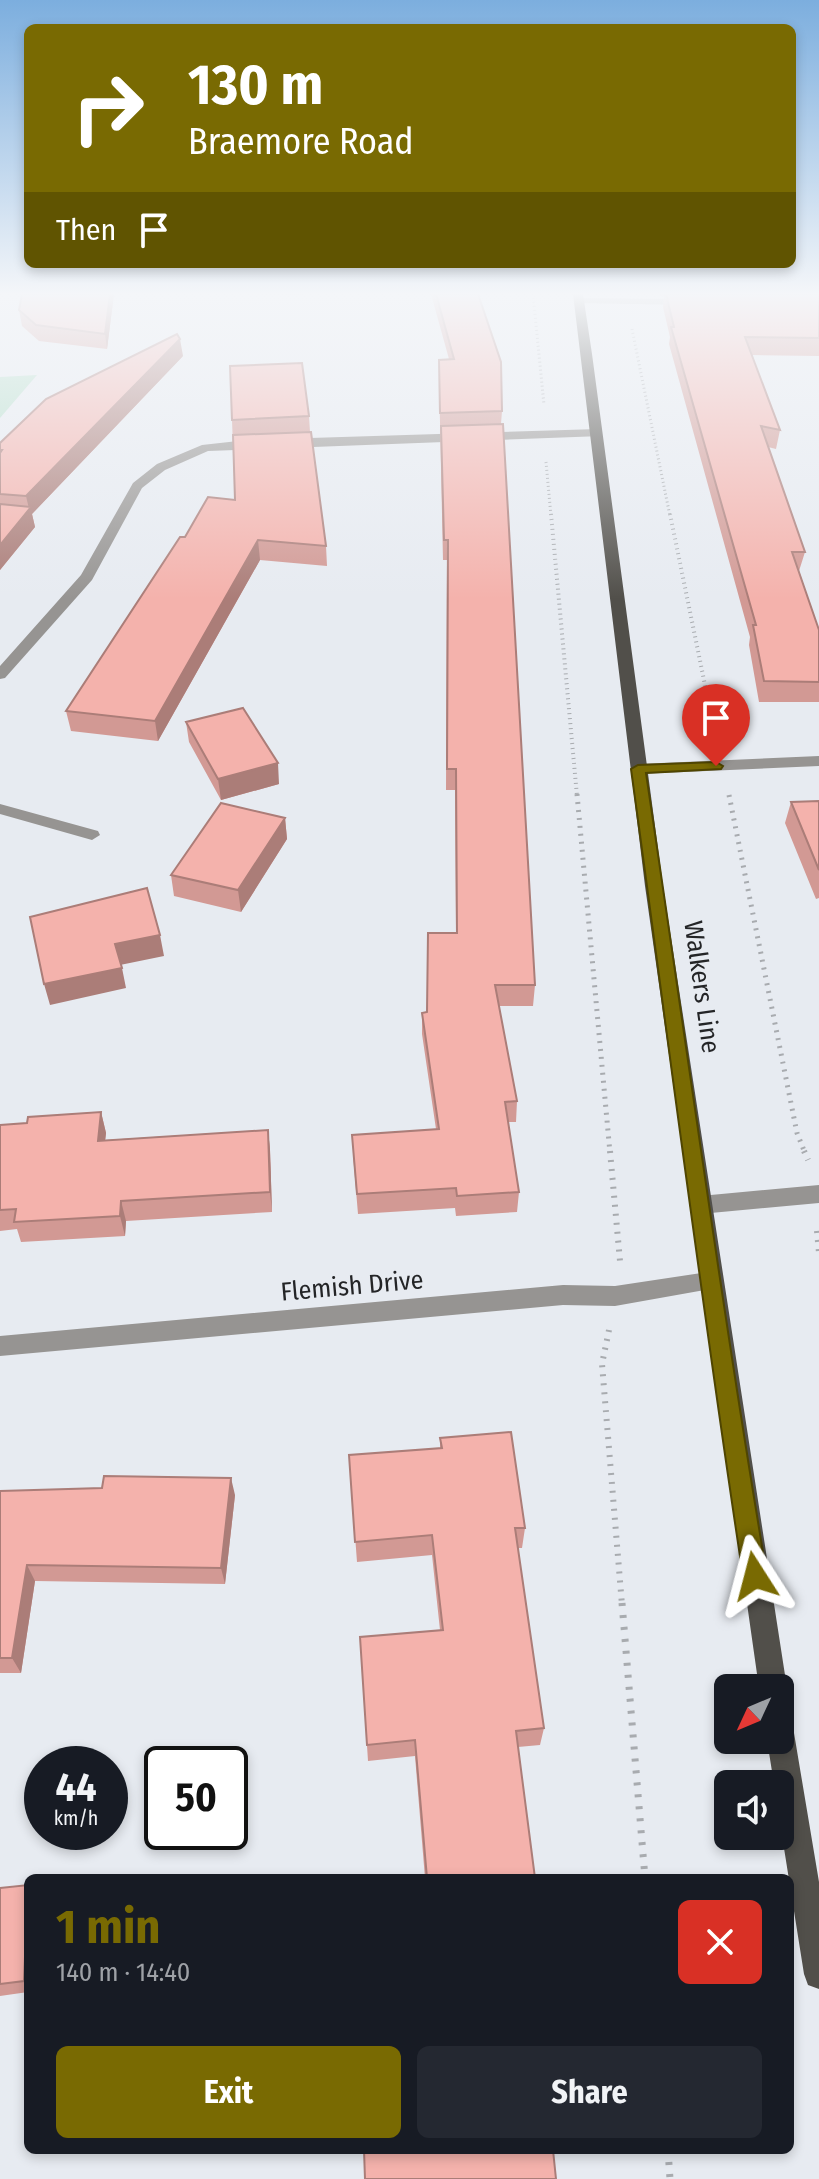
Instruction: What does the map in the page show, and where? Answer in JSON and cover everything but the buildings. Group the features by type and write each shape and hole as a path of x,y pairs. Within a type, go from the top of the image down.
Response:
{"main road":[{"name":"Walkers Line","path":"592,396 638,769 708,1281 771,1674"},
{"path":"783,1754 819,1974"}],"street":[{"path":"0,675 87,577 137,486 161,467 206,448 247,444 598,433"},
{"path":"638,769 819,761"},
{"path":"0,809 92,835"},
{"path":"700,1205 819,1194"},
{"name":"Flemish Drive","path":"0,1346 563,1295 615,1296 708,1281"}],"path":[{"path":"543,396 547,435 545,455 620,1264 602,1364 645,1874"},
{"path":"668,2154 670,2179"}],"green space":[{"path":"0,396 19,396 0,418"}],"route":[{"path":"716,766 638,769 708,1281 755,1576"}]}
